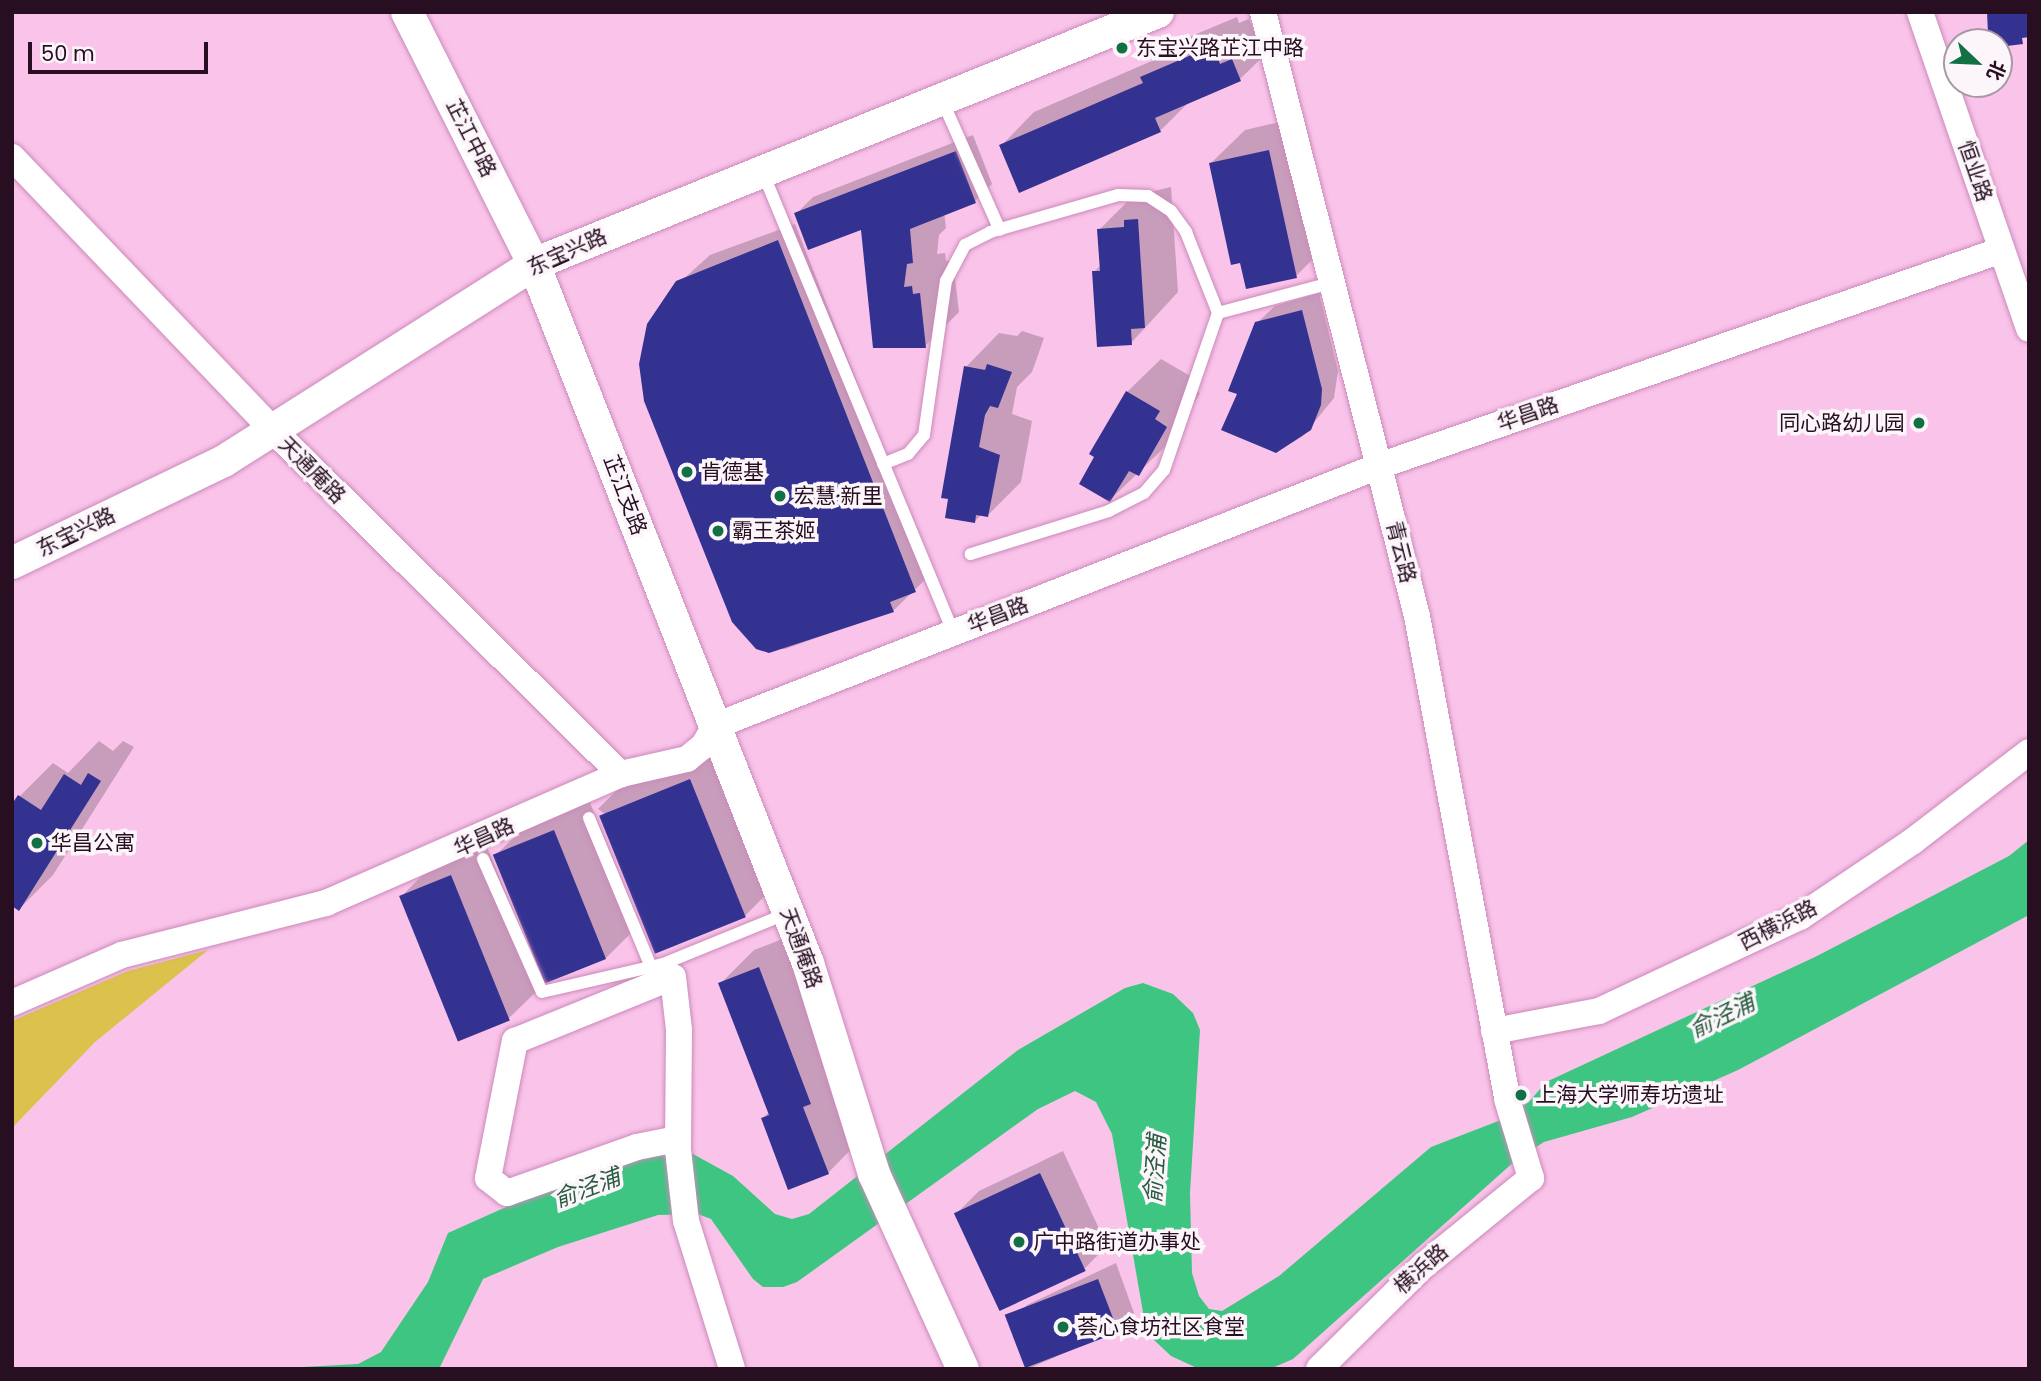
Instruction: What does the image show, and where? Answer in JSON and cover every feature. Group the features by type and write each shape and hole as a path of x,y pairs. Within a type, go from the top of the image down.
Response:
{"street":[{"name":"芷江中路","path":"407,12 534,264"},
{"name":"东宝兴路","path":"12,563 224,461 534,264 1158,12"},
{"name":"青云路","path":"1263,12 1379,466 1433,693 1507,1099 1529,1173"},
{"name":"恒业路","path":"1920,12 2029,329"},
{"name":"天通庵路","path":"12,157 274,431 621,775"},
{"name":"华昌路","path":"12,1003 122,956 326,903 621,775 687,759 704,745 715,726 1379,466 2002,250"},
{"name":"芷江支路","path":"534,264 715,726"},
{"name":"天通庵路","path":"715,726 788,913 874,1174 963,1369"},
{"name":"西横浜路","path":"1494,1031 1599,1011 1800,917 1913,841 2029,752"},
{"path":"678,1144 637,1147 507,1193 488,1178 515,1041 673,977 679,1030 678,1144 687,1221 732,1369"},
{"name":"横浜路","path":"1319,1369 1423,1266 1529,1173"}],"lane":[{"path":"942,100 1000,230"},
{"path":"762,170 953,632"},
{"path":"883,464 908,454 924,435 946,281 965,245 1000,230 1118,195 1148,196 1171,211 1186,232 1218,313 1164,470 1144,494 1109,511 971,554"},
{"path":"1218,313 1331,283"},
{"path":"589,818 651,967"},
{"path":"483,859 542,992 651,967 788,913"}],"shaded area":[{"path":"208,950 95,1042 12,1128 12,1021 128,971"}],"water":[{"name":"俞泾浦","path":"2029,840 2029,915 1738,1070 1632,1117 1544,1142 1516,1160 1293,1359 1270,1369 1197,1368 1171,1356 1154,1340 1144,1318 1112,1134 1096,1102 1075,1091 1038,1109 797,1282 783,1287 763,1287 753,1279 711,1219 698,1214 658,1215 558,1247 483,1279 439,1369 266,1369 358,1364 381,1352 428,1282 448,1233 580,1174 657,1155 693,1154 733,1176 775,1214 792,1219 809,1214 1018,1050 1125,988 1143,983 1173,994 1193,1013 1200,1030 1190,1193 1192,1273 1199,1296 1209,1309 1222,1311 1279,1276 1431,1147 1501,1120 1529,1102 1546,1082 1817,956 2009,856"}],"building":[{"path":"1987,12 2029,12 2029,37 2022,38 2023,44 2013,45 2013,28 1988,28"},
{"path":"1203,50 1205,55 1215,51 1220,64 1232,59 1241,81 1155,118 1161,132 1019,193 999,145 1143,83 1140,77"},
{"path":"1269,150 1297,278 1246,289 1240,263 1231,265 1209,163"},
{"path":"956,151 976,203 910,229 913,263 907,264 904,287 912,286 913,294 920,293 926,348 873,348 861,230 808,250 794,213"},
{"path":"1138,219 1145,328 1131,329 1132,345 1097,347 1092,271 1100,271 1097,229 1124,227 1124,220"},
{"name":"宏慧·新里","path":"778,240 916,592 890,602 894,612 769,653 756,649 732,622 644,401 639,364 647,324 676,281"},
{"path":"1302,310 1322,389 1321,405 1311,430 1276,453 1221,430 1237,394 1228,391 1255,322"},
{"path":"987,364 1012,372 998,408 990,406 985,415 979,447 1000,455 988,517 976,515 975,523 945,518 948,499 941,498 964,366 985,370"},
{"path":"1126,391 1160,411 1155,419 1167,427 1139,476 1129,471 1110,502 1079,484 1094,457 1089,454"},
{"name":"华昌公寓","path":"88,773 101,781 19,911 12,906 12,804 18,795 41,810 64,774 81,785"},
{"path":"690,779 746,917 655,954 599,816"},
{"path":"554,830 606,959 545,984 493,855"},
{"path":"451,875 510,1021 458,1042 399,896"},
{"path":"759,967 811,1104 803,1107 829,1174 788,1190 761,1118 769,1115 718,983"},
{"name":"广中路街道办事处","path":"1040,1173 1086,1271 1000,1311 954,1213"},
{"name":"荟心食坊社区食堂","path":"1098,1279 1118,1332 1025,1368 1005,1315"}],"place":[{"name":"东宝兴路芷江中路","path":"1122,48"},
{"name":"同心路幼儿园","path":"1919,423"},
{"name":"肯德基","path":"687,472"},
{"name":"宏慧·新里","path":"780,496"},
{"name":"霸王茶姬","path":"718,531"},
{"name":"华昌公寓","path":"37,843"},
{"name":"上海大学师寿坊遗址","path":"1521,1095"},
{"name":"广中路街道办事处","path":"1019,1242"},
{"name":"荟心食坊社区食堂","path":"1063,1327"}]}
